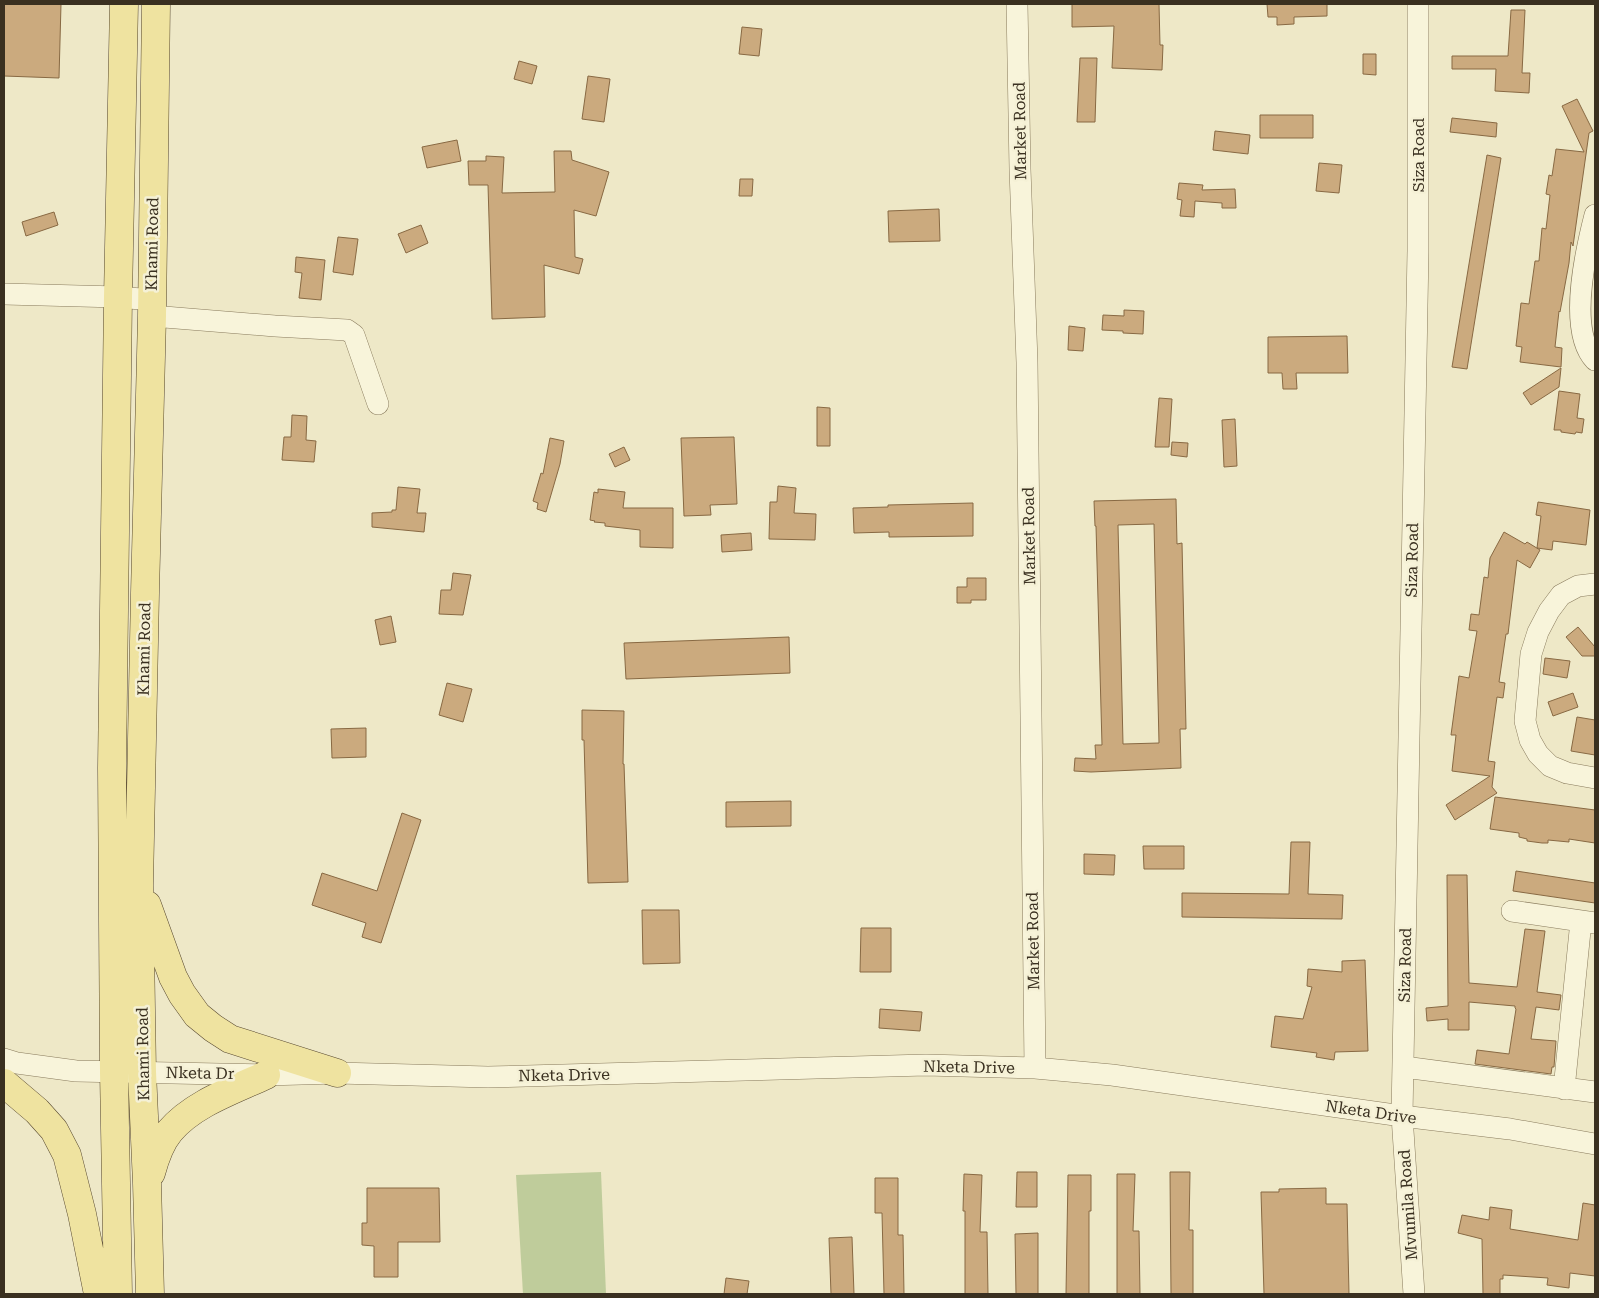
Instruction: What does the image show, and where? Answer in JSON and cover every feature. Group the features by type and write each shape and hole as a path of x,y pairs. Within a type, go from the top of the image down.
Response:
{"main road":[{"name":"Khami Road","path":"118,1294 112,768 124,4"},
{"name":"Khami Road","path":"150,1294 142,1072 139,885 152,308 156,4"},
{"path":"139,885 173,977 182,994 198,1015 230,1040 337,1073"},
{"path":"147,1184 160,1148 171,1131 190,1113 210,1101 266,1075"},
{"path":"4,1083 54,1130 67,1155 82,1214 98,1294"}],"street":[{"name":"Market Road","path":"1017,4 1020,169 1027,362 1035,1068"},
{"name":"Siza Road","path":"1402,1116 1418,261 1418,4"},
{"path":"1595,215 1580,299 1584,338 1590,355 1595,360"},
{"path":"4,294 118,297 152,308 258,325 346,330 354,335 378,404"},
{"path":"1595,584 1578,586 1561,595 1549,611 1538,632 1531,654 1525,721 1530,740 1538,754 1550,766 1567,773 1595,778"},
{"path":"1512,911 1588,922 1564,1089"},
{"name":"Nketa Dr","path":"4,1059 16,1063 76,1071 266,1075 337,1073"},
{"name":"Nketa Drive","path":"337,1073 488,1077 926,1065 1035,1068 1112,1075 1402,1116 1510,1129 1595,1144"},
{"path":"1404,1067 1595,1092"},
{"name":"Mvumila Road","path":"1402,1116 1414,1294"}],"green space":[{"path":"601,1172 606,1294 523,1294 516,1175"}],"building":[{"path":"4,4 61,4 59,78 4,76"},
{"path":"1072,4 1159,4 1160,45 1163,45 1162,70 1112,68 1114,26 1072,27"},
{"path":"1267,4 1327,4 1327,16 1294,17 1294,24 1277,25 1277,17 1268,17"},
{"path":"1511,10 1525,10 1522,73 1530,73 1529,93 1495,91 1496,69 1452,69 1452,56 1508,56"},
{"path":"742,27 762,29 759,56 739,54"},
{"path":"1363,54 1376,54 1376,75 1363,74"},
{"path":"1080,58 1097,58 1095,122 1077,122"},
{"path":"519,61 537,66 532,84 514,79"},
{"path":"588,76 610,79 604,122 582,119"},
{"path":"1577,99 1593,131 1589,133 1573,246 1571,242 1569,263 1559,311 1555,347 1562,348 1561,367 1520,362 1522,347 1516,346 1521,303 1529,304 1535,261 1539,261 1542,228 1546,229 1550,195 1546,194 1549,175 1552,176 1556,149 1584,152 1562,106"},
{"path":"1260,115 1313,115 1313,138 1260,138"},
{"path":"1452,118 1497,123 1496,137 1450,132"},
{"path":"1215,131 1250,135 1248,154 1213,150"},
{"path":"457,140 461,161 427,168 422,147"},
{"path":"554,151 571,151 572,160 609,172 596,216 574,210 575,257 583,259 579,274 544,265 545,317 492,319 488,185 469,185 468,161 486,161 486,156 504,157 502,193 555,192"},
{"path":"1487,155 1501,158 1467,369 1452,367"},
{"path":"1319,163 1342,165 1339,193 1316,191"},
{"path":"740,179 753,179 752,196 739,196"},
{"path":"1179,183 1203,185 1202,190 1235,189 1236,208 1222,208 1222,203 1195,201 1194,217 1180,216 1182,200 1177,199"},
{"path":"939,209 940,241 889,242 888,211"},
{"path":"54,212 58,225 26,236 22,222"},
{"path":"421,225 428,243 406,253 398,234"},
{"path":"338,237 358,239 353,275 333,272"},
{"path":"296,257 325,260 321,300 299,298 302,273 295,272"},
{"path":"1124,310 1144,311 1143,334 1102,330 1103,315 1124,316"},
{"path":"1069,326 1085,328 1083,351 1068,350"},
{"path":"1347,336 1348,373 1296,373 1297,389 1283,389 1282,373 1268,373 1268,337"},
{"path":"1561,368 1559,387 1531,405 1523,393"},
{"path":"1559,391 1580,394 1577,418 1584,419 1582,433 1576,432 1575,434 1554,430"},
{"path":"1159,398 1172,399 1169,447 1155,447"},
{"path":"817,407 830,408 830,446 817,446"},
{"path":"292,415 307,416 306,440 316,441 314,462 282,460 284,437 291,437"},
{"path":"1235,419 1237,466 1224,467 1222,420"},
{"path":"734,437 737,504 710,505 711,515 684,516 681,438"},
{"path":"550,438 564,441 560,464 546,512 537,509 538,503 533,501 541,473 543,474"},
{"path":"1172,442 1188,443 1187,457 1171,455"},
{"path":"624,447 630,460 615,467 609,454"},
{"path":"778,486 796,488 794,513 816,514 815,540 769,539 770,502 777,502"},
{"path":"398,487 420,489 417,513 426,513 424,532 372,527 372,513 396,510"},
{"path":"598,489 625,492 623,508 673,508 673,548 640,547 640,530 605,526 605,523 590,520 594,492 598,493"},
{"path":"1176,499 1177,544 1182,543 1186,729 1180,729 1181,768 1074,771 1075,758 1096,759 1095,745 1102,745 1094,501","holes":["1154,524 1159,743 1123,744 1118,525"]},
{"path":"1538,502 1590,510 1586,545 1553,541 1552,550 1537,548 1541,516 1536,515"},
{"path":"973,503 973,536 889,537 889,532 854,533 853,508 888,507 888,505"},
{"path":"1504,532 1540,550 1530,568 1517,560 1508,634 1506,634 1499,682 1505,683 1503,698 1497,697 1488,761 1495,762 1492,787 1497,793 1455,820 1446,805 1490,776 1452,771 1456,735 1451,735 1459,676 1469,678 1477,631 1469,630 1471,614 1479,615 1484,577 1488,578 1490,558"},
{"path":"751,533 752,550 722,552 721,535"},
{"path":"453,573 471,575 463,615 439,614 441,590 451,590"},
{"path":"967,578 986,578 986,600 971,600 971,603 957,603 957,587 967,587"},
{"path":"391,616 396,642 380,645 375,620"},
{"path":"1578,627 1595,647 1595,656 1582,656 1566,637"},
{"path":"789,637 790,673 626,679 624,643"},
{"path":"1545,658 1570,661 1567,678 1543,674"},
{"path":"447,683 472,689 463,722 439,715"},
{"path":"1573,693 1578,707 1553,716 1548,702"},
{"path":"582,710 624,711 623,764 628,882 588,883"},
{"path":"1577,717 1595,720 1595,755 1571,751"},
{"path":"366,728 366,757 332,758 331,729"},
{"path":"1495,797 1595,810 1595,843 1569,839 1569,842 1548,840 1548,843 1527,841 1527,839 1519,837 1519,833 1490,829"},
{"path":"791,801 791,826 726,827 726,802"},
{"path":"402,813 421,820 381,943 362,937 366,923 312,905 322,873 377,891"},
{"path":"1291,842 1310,842 1308,894 1343,895 1342,919 1182,917 1182,893 1289,894"},
{"path":"1143,846 1184,846 1184,869 1144,869"},
{"path":"1084,854 1115,855 1114,875 1084,874"},
{"path":"1516,871 1595,883 1595,903 1513,891"},
{"path":"1447,875 1467,875 1469,983 1517,987 1525,929 1545,931 1537,992 1561,995 1559,1010 1536,1007 1531,1039 1556,1041 1554,1067 1552,1067 1551,1074 1475,1064 1477,1050 1509,1054 1515,1006 1469,1002 1469,1030 1448,1030 1448,1019 1427,1021 1426,1008 1448,1006"},
{"path":"642,910 679,910 680,963 643,964"},
{"path":"861,928 891,928 891,972 860,972"},
{"path":"1365,960 1368,1051 1335,1052 1334,1060 1316,1057 1317,1053 1271,1047 1275,1016 1303,1019 1312,987 1307,986 1308,969 1342,972 1342,961"},
{"path":"880,1009 922,1012 920,1031 879,1028"},
{"path":"1017,1172 1037,1172 1037,1207 1016,1207"},
{"path":"1170,1172 1190,1172 1189,1230 1193,1230 1193,1294 1171,1294"},
{"path":"964,1174 982,1175 980,1232 987,1232 988,1294 965,1294"},
{"path":"1117,1174 1135,1174 1133,1231 1139,1231 1140,1294 1117,1294"},
{"path":"1068,1175 1091,1175 1089,1294 1066,1294"},
{"path":"875,1178 898,1178 898,1235 903,1235 904,1294 884,1294 882,1213 875,1213"},
{"path":"367,1188 439,1188 440,1242 398,1242 398,1277 374,1277 374,1246 362,1245 362,1223 367,1223"},
{"path":"1326,1188 1326,1204 1347,1204 1349,1294 1264,1294 1261,1192 1279,1192 1279,1189"},
{"path":"1583,1203 1595,1205 1595,1276 1570,1273 1569,1288 1547,1285 1548,1278 1503,1275 1503,1279 1500,1279 1500,1294 1483,1294 1482,1239 1458,1233 1462,1215 1489,1220 1490,1207 1512,1210 1510,1229 1578,1240"},
{"path":"1038,1233 1038,1294 1016,1294 1015,1234"},
{"path":"852,1237 854,1294 831,1294 829,1238"},
{"path":"726,1278 749,1281 747,1294 724,1294"}]}
